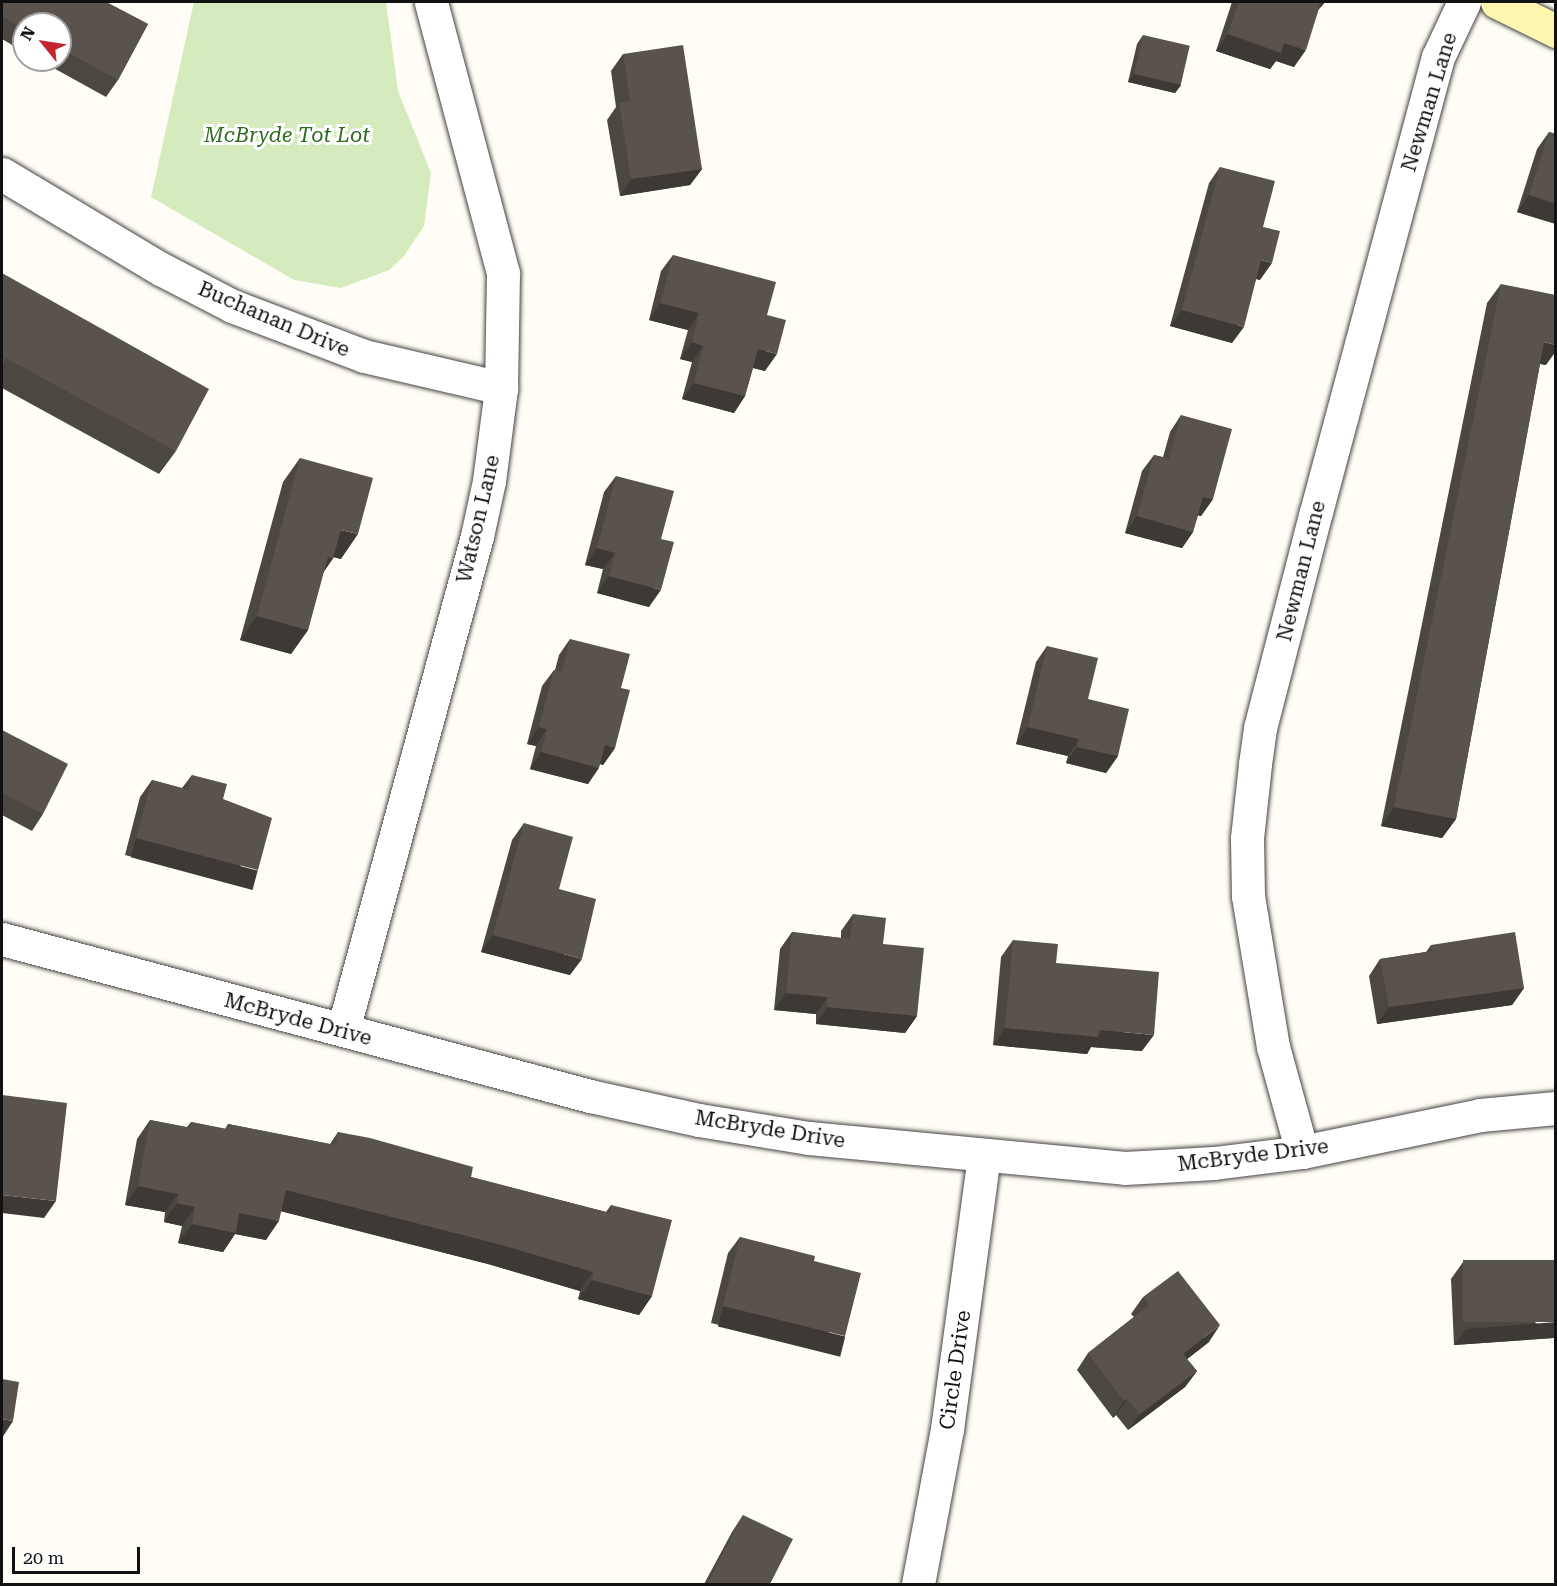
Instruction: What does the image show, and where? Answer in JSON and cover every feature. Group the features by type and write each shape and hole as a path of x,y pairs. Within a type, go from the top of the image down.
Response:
{"main road":[{"path":"1497,2 1556,31"}],"street":[{"name":"Watson Lane","path":"343,1030 477,536 489,481 501,388 503,273 431,2"},
{"name":"Newman Lane","path":"1302,1152 1273,1047 1247,885 1247,838 1260,728 1438,57 1464,2"},
{"name":"Buchanan Drive","path":"2,174 161,269 254,316 364,356 501,388"},
{"name":"McBryde Drive","path":"2,939 590,1096 699,1120 808,1138 1125,1168 1214,1163 1302,1152 1480,1115 1556,1108"},
{"name":"Circle Drive","path":"918,1584 947,1429 984,1155"}],"green space":[{"name":"McBryde Tot Lot","path":"194,2 386,2 398,91 431,173 424,226 404,256 389,270 341,288 294,280 151,197"}],"building":[{"path":"2,2 106,2 148,24 118,80 72,55 72,12 12,12 12,22 2,16"},
{"path":"1239,2 1321,2 1306,50 1284,43 1281,53 1228,34"},
{"path":"1143,35 1190,46 1181,85 1134,74"},
{"path":"683,45 702,169 631,179 619,103 630,101 623,54"},
{"path":"1549,132 1556,134 1556,204 1529,195"},
{"path":"1220,167 1275,181 1263,227 1280,231 1272,263 1261,260 1244,327 1182,310"},
{"path":"673,255 776,282 767,315 786,320 777,354 758,349 745,396 694,383 703,346 692,342 699,313 660,303"},
{"path":"2,273 209,389 176,451 6,358 2,366"},
{"path":"1501,284 1556,295 1556,345 1544,342 1456,819 1394,807"},
{"path":"1181,415 1232,429 1213,499 1203,497 1193,532 1137,516 1154,455 1169,459"},
{"path":"300,458 373,478 358,534 341,530 333,558 328,557 308,630 257,616"},
{"path":"616,476 674,491 661,539 674,542 661,590 609,576 615,553 597,548"},
{"path":"570,639 630,654 621,688 630,690 615,748 605,745 599,768 541,752 547,729 539,727 554,670 562,672"},
{"path":"1047,646 1098,658 1088,699 1129,709 1118,756 1077,747 1079,739 1028,727"},
{"path":"2,730 68,764 43,814 2,793"},
{"path":"192,775 227,784 223,799 272,818 258,870 136,838 152,780 188,790"},
{"path":"524,823 573,837 559,889 596,899 582,959 493,935"},
{"path":"853,914 886,918 883,944 924,948 917,1016 827,1007 828,997 786,993 792,932 850,939"},
{"path":"1515,932 1524,988 1389,1007 1380,959 1432,951 1431,945"},
{"path":"1013,940 1058,944 1056,963 1159,972 1154,1035 1100,1030 1098,1037 1005,1028"},
{"path":"2,1095 67,1103 56,1201 2,1195"},
{"path":"150,1120 190,1128 191,1122 227,1129 228,1124 335,1145 338,1132 370,1138 473,1167 471,1177 610,1213 611,1205 672,1220 652,1296 592,1280 593,1272 502,1245 286,1190 279,1221 239,1213 236,1233 192,1224 195,1207 177,1203 178,1194 138,1186"},
{"path":"740,1237 815,1256 814,1261 861,1273 845,1336 723,1306"},
{"path":"1463,1260 1556,1260 1556,1322 1463,1322"},
{"path":"1178,1271 1220,1325 1183,1354 1197,1371 1140,1414 1127,1399 1124,1401 1088,1353 1149,1305 1143,1297"},
{"path":"2,1379 19,1382 13,1421 2,1419"},
{"path":"743,1515 793,1539 770,1584 707,1584"}]}
